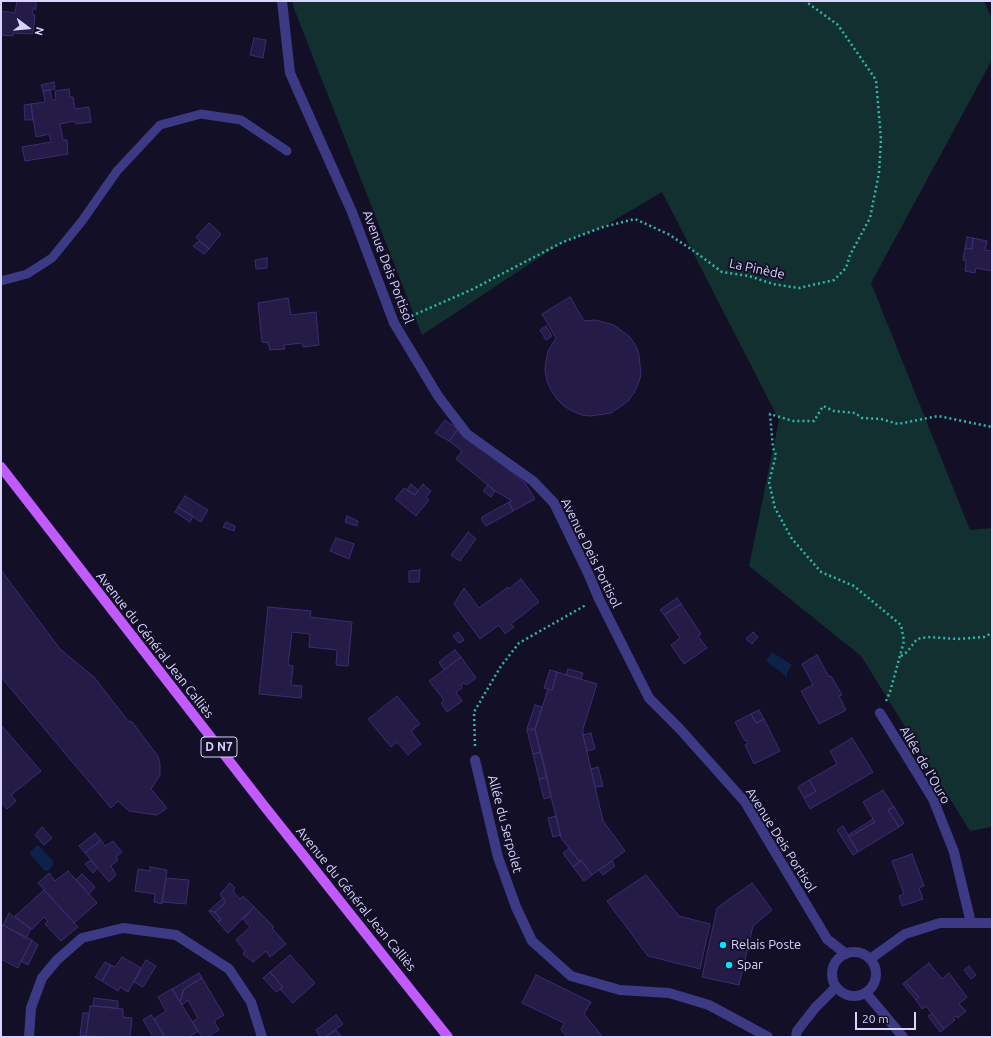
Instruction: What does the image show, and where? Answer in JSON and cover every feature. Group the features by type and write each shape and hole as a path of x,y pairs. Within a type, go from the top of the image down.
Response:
{"main road":[{"name":"Avenue du Général Jean Calliès","path":"1,467 265,807 440,1025"},
{"name":"D N7","path":"440,1025 448,1037"},
{"name":"D N7","path":"440,1025 451,1037"}],"street":[{"name":"Avenue Deis Portisol","path":"282,1 290,73 352,212 394,323 438,396 467,434 533,481 554,503 649,698 679,728 745,802 827,939 846,954"},
{"name":"Allée de l'Ouro","path":"880,713 933,799 954,852 971,923"},
{"name":"Allée du Serpolet","path":"475,760 498,857 516,907 532,941 571,976 620,990 669,993 709,1005 768,1037"},
{"path":"870,959 905,934 940,923 992,923"},
{"path":"28,1037 31,1008 42,978 57,960 82,938 123,928 176,935 229,969 251,1002 262,1037"},
{"path":"854,952 863,954 870,959 875,968 876,977 872,986 866,993 855,996 845,994 836,987 832,978 833,968 838,960 846,954 854,952"},
{"path":"796,1037 797,1031 815,1008 836,987"},
{"path":"866,993 903,1037"}],"lane":[{"path":"1,281 26,274 52,258 82,221 117,171 160,125 201,114 241,120 287,151"}],"path":[{"name":"La Pinède","path":"394,323 472,289 563,242 604,227 635,219 668,234 692,249 722,272 749,276 773,284 799,288 834,280 846,268 850,255 870,218 879,173 881,139 876,80 838,24 805,1"},
{"path":"880,713 890,692 904,641 901,625 854,586 821,572 792,539 775,508 769,482 776,455 773,448 770,414 793,421 814,421 823,406 834,411 854,413 862,418 881,419 898,424 938,416 992,428"},
{"path":"475,760 474,712 501,666 519,643 580,608 600,600"},
{"path":"900,656 907,652 917,639 928,637 957,639 977,638 984,637 992,633"}],"green space":[{"path":"293,1 984,1 992,19 992,60 871,283 970,530 992,528 992,827 970,831 861,656 749,566 779,420 662,192 603,227 563,242 422,335 293,6"}],"water":[{"path":"772,652 792,665 787,673 787,677 766,661"},
{"path":"36,846 39,846 53,861 53,865 48,871 45,871 30,854"}],"building":[{"path":"17,1 36,1 36,9 33,9 32,14 35,15 33,34 13,33 13,36 1,35 1,11 15,13"},
{"path":"254,38 266,40 263,58 250,55"},
{"path":"54,82 55,89 43,91 41,85"},
{"path":"69,89 70,97 73,97 75,109 89,107 91,122 76,124 75,121 60,124 63,140 67,140 68,154 25,161 22,147 51,142 49,134 36,137 31,104 45,102 43,91 50,90 52,100 56,100 55,91"},
{"path":"31,104 33,120 25,120 24,105"},
{"path":"209,223 221,234 209,249 196,237"},
{"path":"967,237 973,238 972,249 965,248"},
{"path":"973,238 987,241 985,250 992,251 992,271 976,268 975,273 965,271 966,261 963,260 965,248 972,249"},
{"path":"199,241 209,249 204,254 193,246"},
{"path":"267,258 267,268 256,269 255,260"},
{"path":"570,297 584,321 595,320 614,325 630,337 636,346 639,355 641,375 638,384 628,401 611,413 591,416 582,415 572,411 557,399 547,381 545,371 548,351 556,338 542,314"},
{"path":"288,298 291,315 316,312 319,345 303,347 302,343 284,345 285,349 270,350 268,343 262,342 258,303"},
{"path":"546,326 552,336 546,340 540,330"},
{"path":"445,420 458,429 449,441 435,433"},
{"path":"458,429 525,483 535,499 513,511 509,502 512,501 495,491 456,459 462,451 449,441"},
{"path":"411,484 418,490 415,495 407,490"},
{"path":"423,484 431,491 426,498 429,500 416,516 395,499 404,488 415,495"},
{"path":"488,485 495,491 491,497 483,491"},
{"path":"185,496 208,510 201,522 178,507"},
{"path":"509,502 513,511 486,526 482,521 482,517"},
{"path":"178,507 193,516 190,522 175,512"},
{"path":"347,516 358,521 357,526 345,522"},
{"path":"226,522 235,526 234,531 223,527"},
{"path":"468,532 476,539 460,561 451,555"},
{"path":"336,538 354,544 349,559 330,551"},
{"path":"1,570 60,649 94,677 128,721 132,722 158,756 160,775 151,789 167,808 157,815 129,811 118,801 111,808 1,677"},
{"path":"420,570 419,582 409,582 409,571"},
{"path":"521,579 539,602 511,624 514,627 505,634 499,625 480,639 454,604 464,588 479,608 508,587 509,589"},
{"path":"677,598 681,604 664,615 660,610"},
{"path":"681,604 701,634 698,636 707,648 684,664 671,645 680,638 664,615"},
{"path":"268,607 311,611 310,617 352,622 348,666 336,665 337,650 309,647 310,634 292,632 288,665 293,666 291,685 302,686 301,698 259,694"},
{"path":"458,632 464,640 459,643 453,636"},
{"path":"753,632 758,637 752,644 746,639"},
{"path":"455,650 461,657 444,670 439,662"},
{"path":"817,655 829,677 831,676 842,695 839,696 846,710 819,724 801,691 813,685 802,664"},
{"path":"461,657 476,678 466,685 464,683 461,685 462,688 456,692 462,701 447,712 441,703 444,700 429,681"},
{"path":"568,669 583,673 581,679 566,675"},
{"path":"550,670 557,672 552,690 544,688"},
{"path":"557,672 597,684 583,729 583,735 603,821 625,851 592,875 581,860 580,862 561,838 535,730 548,689 552,690"},
{"path":"397,696 420,724 411,731 421,744 408,755 397,742 391,747 368,719"},
{"path":"535,705 542,707 535,729 527,729"},
{"path":"759,710 764,719 756,723 751,714"},
{"path":"751,714 756,723 764,719 780,751 754,764 745,745 748,743 746,740 745,741 735,722"},
{"path":"1,725 41,771 11,795 16,801 7,809 1,801"},
{"path":"527,730 535,730 541,752 533,754"},
{"path":"591,733 595,749 587,751 583,735"},
{"path":"852,738 873,772 810,809 804,798 816,791 809,780 837,764 830,751"},
{"path":"541,752 547,777 539,779 533,754"},
{"path":"598,767 603,786 595,787 591,769"},
{"path":"547,777 551,797 544,799 539,779"},
{"path":"809,780 816,791 804,798 798,787"},
{"path":"883,790 894,807 888,810 899,827 858,852 849,837 875,822 863,802"},
{"path":"894,807 904,823 899,827 888,810"},
{"path":"556,816 561,835 553,837 548,818"},
{"path":"873,819 875,822 849,837 848,835"},
{"path":"843,826 858,852 853,855 837,830"},
{"path":"42,827 52,838 44,845 35,835"},
{"path":"95,833 101,840 85,853 79,846"},
{"path":"101,840 105,846 113,841 122,852 116,857 118,860 111,866 116,875 109,882 85,853"},
{"path":"569,848 580,862 573,867 563,853"},
{"path":"912,854 924,886 919,888 923,899 902,906 899,896 904,894 892,861"},
{"path":"91,860 98,868 93,873 85,864"},
{"path":"581,860 592,875 584,881 573,867"},
{"path":"612,861 615,866 603,875 599,870"},
{"path":"150,867 167,870 162,904 154,902 155,894 135,891 138,869 150,871"},
{"path":"68,871 97,903 74,923 38,883 49,873 55,881"},
{"path":"82,874 95,887 89,894 76,880"},
{"path":"646,875 679,916 710,924 700,969 648,956 607,901"},
{"path":"166,878 189,880 186,904 162,902"},
{"path":"230,883 235,888 233,891 240,899 243,896 254,907 228,933 218,922 221,920 215,912 226,902 220,894"},
{"path":"752,883 772,910 753,926 739,985 702,977 717,908"},
{"path":"44,890 78,927 61,941 45,924 48,921 44,917 32,929 15,916"},
{"path":"223,898 226,902 215,912 209,911"},
{"path":"254,907 274,927 272,928 286,944 270,957 266,951 253,962 243,954 245,951 236,940 250,927 243,919"},
{"path":"209,911 215,912 221,920 218,922"},
{"path":"9,913 31,929 26,938 3,925"},
{"path":"3,925 32,940 18,968 1,959 1,928"},
{"path":"32,940 38,945 28,965 21,961"},
{"path":"290,955 315,983 293,1003 280,989 283,987 270,972"},
{"path":"122,957 141,968 128,992 120,987 118,991 102,981 111,965 115,967"},
{"path":"146,960 156,966 143,987 134,982"},
{"path":"105,962 111,965 102,981 95,977"},
{"path":"929,963 942,979 949,973 967,997 959,1004 966,1011 958,1018 956,1016 953,1018 955,1020 944,1029 926,1006 922,1009 916,1000 919,997 905,982"},
{"path":"969,966 976,975 971,979 964,970"},
{"path":"270,972 283,987 276,992 263,978"},
{"path":"199,973 202,978 184,989 180,1002 172,989"},
{"path":"536,975 591,1002 584,1014 603,1037 567,1037 561,1030 564,1023 522,1003"},
{"path":"202,978 224,1015 214,1021 219,1030 207,1037 202,1037 192,1022 198,1018 188,1000 182,1005 180,1002 184,989"},
{"path":"905,982 919,997 916,1000 903,984"},
{"path":"172,989 198,1031 189,1037 165,1037 154,1019 166,1011 158,997"},
{"path":"94,998 118,1001 118,1008 93,1006"},
{"path":"90,1006 123,1009 123,1017 132,1018 130,1037 86,1036"},
{"path":"83,1013 89,1013 86,1036 80,1035"},
{"path":"932,1014 944,1029 940,1032 928,1016"},
{"path":"151,1015 165,1037 153,1037 143,1020"},
{"path":"336,1015 343,1024 325,1037 320,1037 316,1030"},
{"path":"336,1030 342,1037 325,1037"}],"place":[{"name":"Relais Poste","path":"723,945"},
{"name":"Spar","path":"729,965"}]}
